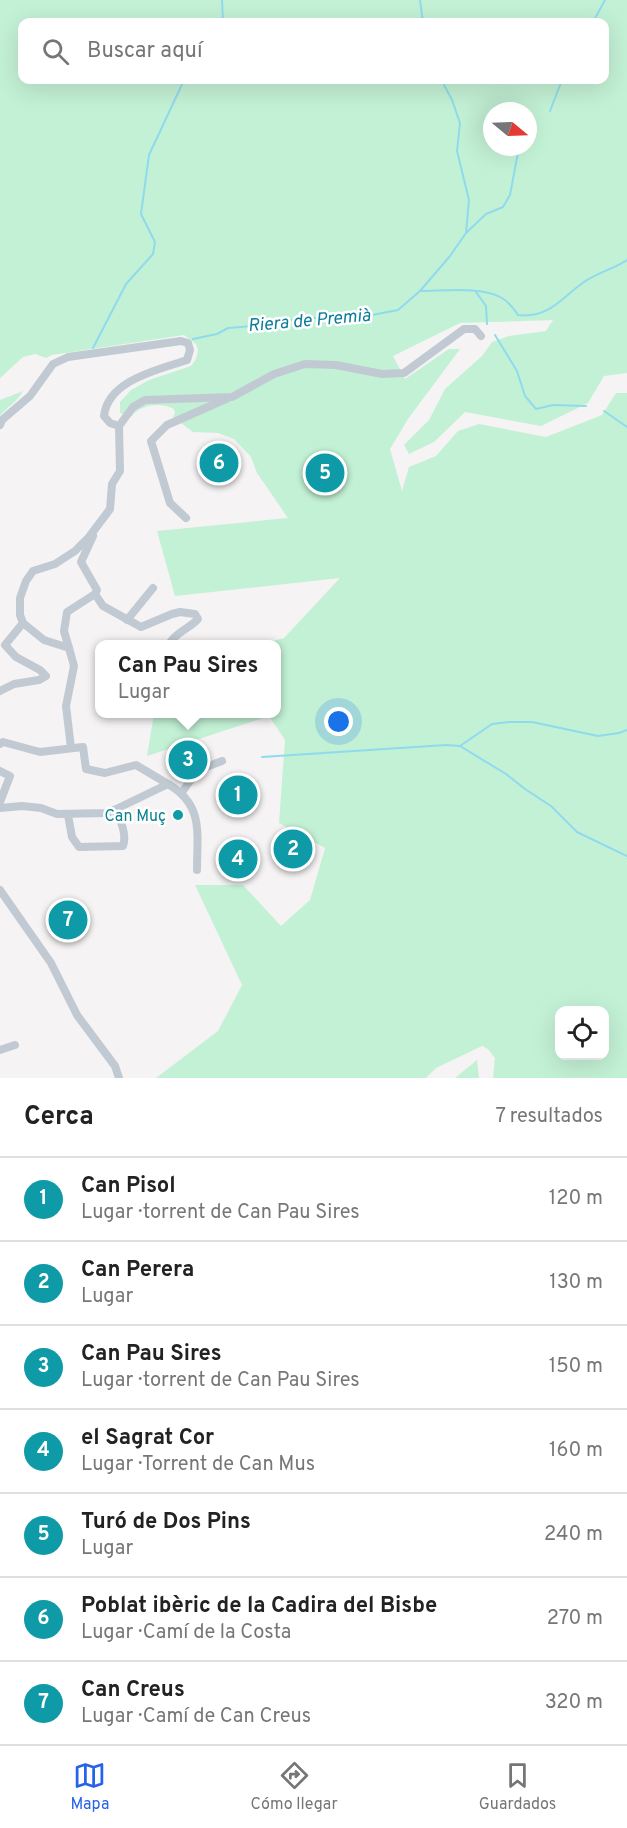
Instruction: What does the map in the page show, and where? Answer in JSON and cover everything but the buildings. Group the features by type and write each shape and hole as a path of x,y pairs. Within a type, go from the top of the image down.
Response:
{"street":[{"path":"186,518 170,503 152,441 167,425 232,397 274,374 305,364 336,365 382,374 404,373 464,329 475,329 481,336"},
{"path":"0,425 2,420 30,396 53,364 68,357 181,341 188,343 190,350 187,360 135,378 106,404 104,416 110,423 119,426"},
{"path":"69,648 44,640 23,623 20,615 20,598 26,581 33,571 55,564 75,551 110,509 112,484 120,471 119,426 133,407 144,400 232,397"},
{"path":"71,748 66,706 74,666 64,631 67,612 95,594 97,590 81,562 96,528"},
{"path":"127,620 153,588"},
{"path":"95,594 103,606 141,627 180,612 195,614 198,619 193,625 177,633 172,640"},
{"path":"5,645 23,623"},
{"path":"0,637 16,657 40,670 46,676 39,680 14,684 0,692"},
{"path":"1,742 40,752 83,747 87,769 105,773 136,765 182,792 194,810 197,870"},
{"path":"182,792 198,770 222,761"},
{"path":"0,771 10,776 0,802"},
{"path":"0,808 22,806 68,815 108,813 168,784"},
{"path":"68,815 72,837 79,847 123,846 125,840 120,818 114,810"},
{"path":"0,890 51,963 77,1015 115,1066 118,1078"},
{"path":"0,1050 15,1045"}],"green space":[{"path":"0,0 627,0 627,373 604,376 588,403 541,426 465,412 434,442 409,454 404,445 429,420 445,389 482,356 492,342 509,336 546,331 553,320 460,323 393,356 405,379 449,349 460,349 408,419 390,449 402,491 409,467 436,456 458,431 479,424 546,437 602,415 616,393 627,393 627,1078 493,1078 495,1058 488,1049 482,1046 436,1068 426,1078 156,1078 218,1031 242,985 195,885 243,885 281,926 310,900 325,848 279,823 285,740 270,718 281,718 281,640 277,640 284,638 340,578 175,596 157,531 288,518 257,473 251,457 234,439 218,433 193,432 173,417 174,409 163,405 145,407 131,417 120,413 120,402 131,390 149,380 191,366 196,359 198,350 196,344 184,335 52,355 46,358 35,354 23,357 0,378"},
{"path":"23,391 18,398 0,416 0,400"},
{"path":"153,718 263,718 147,756"},
{"path":"477,1060 479,1078 455,1078"}],"waterway":[{"path":"222,0 223,18"},
{"path":"420,0 422,18"},
{"path":"595,18 605,0"},
{"path":"93,348 126,284 153,254 155,242 141,214 149,155 182,84"},
{"path":"550,111 560,84"},
{"path":"444,85 460,123 457,151 469,200 466,233"},
{"name":"Riera de Premià","path":"193,339 217,334 228,328 324,317 356,318 398,310 420,291 466,233 486,214 503,207 510,195 517,156"},
{"path":"420,291 484,292 505,300 518,315 538,314 554,306 589,279 627,260"},
{"path":"476,292 486,306 487,324"},
{"path":"495,335 517,371 525,396 536,409 553,405 586,406"},
{"path":"604,411 627,427"},
{"path":"262,757 460,746 492,724 509,722 532,722 598,736 627,730"},
{"path":"460,746 506,774 551,806 577,832 627,856"}],"place":[{"name":"Poblat ibèric de la Cadira del Bisbe","path":"219,463"},
{"name":"Turó de Dos Pins","path":"325,473"},
{"name":"Can Pau Sires","path":"188,760"},
{"name":"Can Pisol","path":"238,795"},
{"name":"Can Muç","path":"178,815"},
{"name":"Can Perera","path":"293,849"},
{"name":"el Sagrat Cor","path":"238,859"},
{"name":"Can Creus","path":"68,920"}]}
